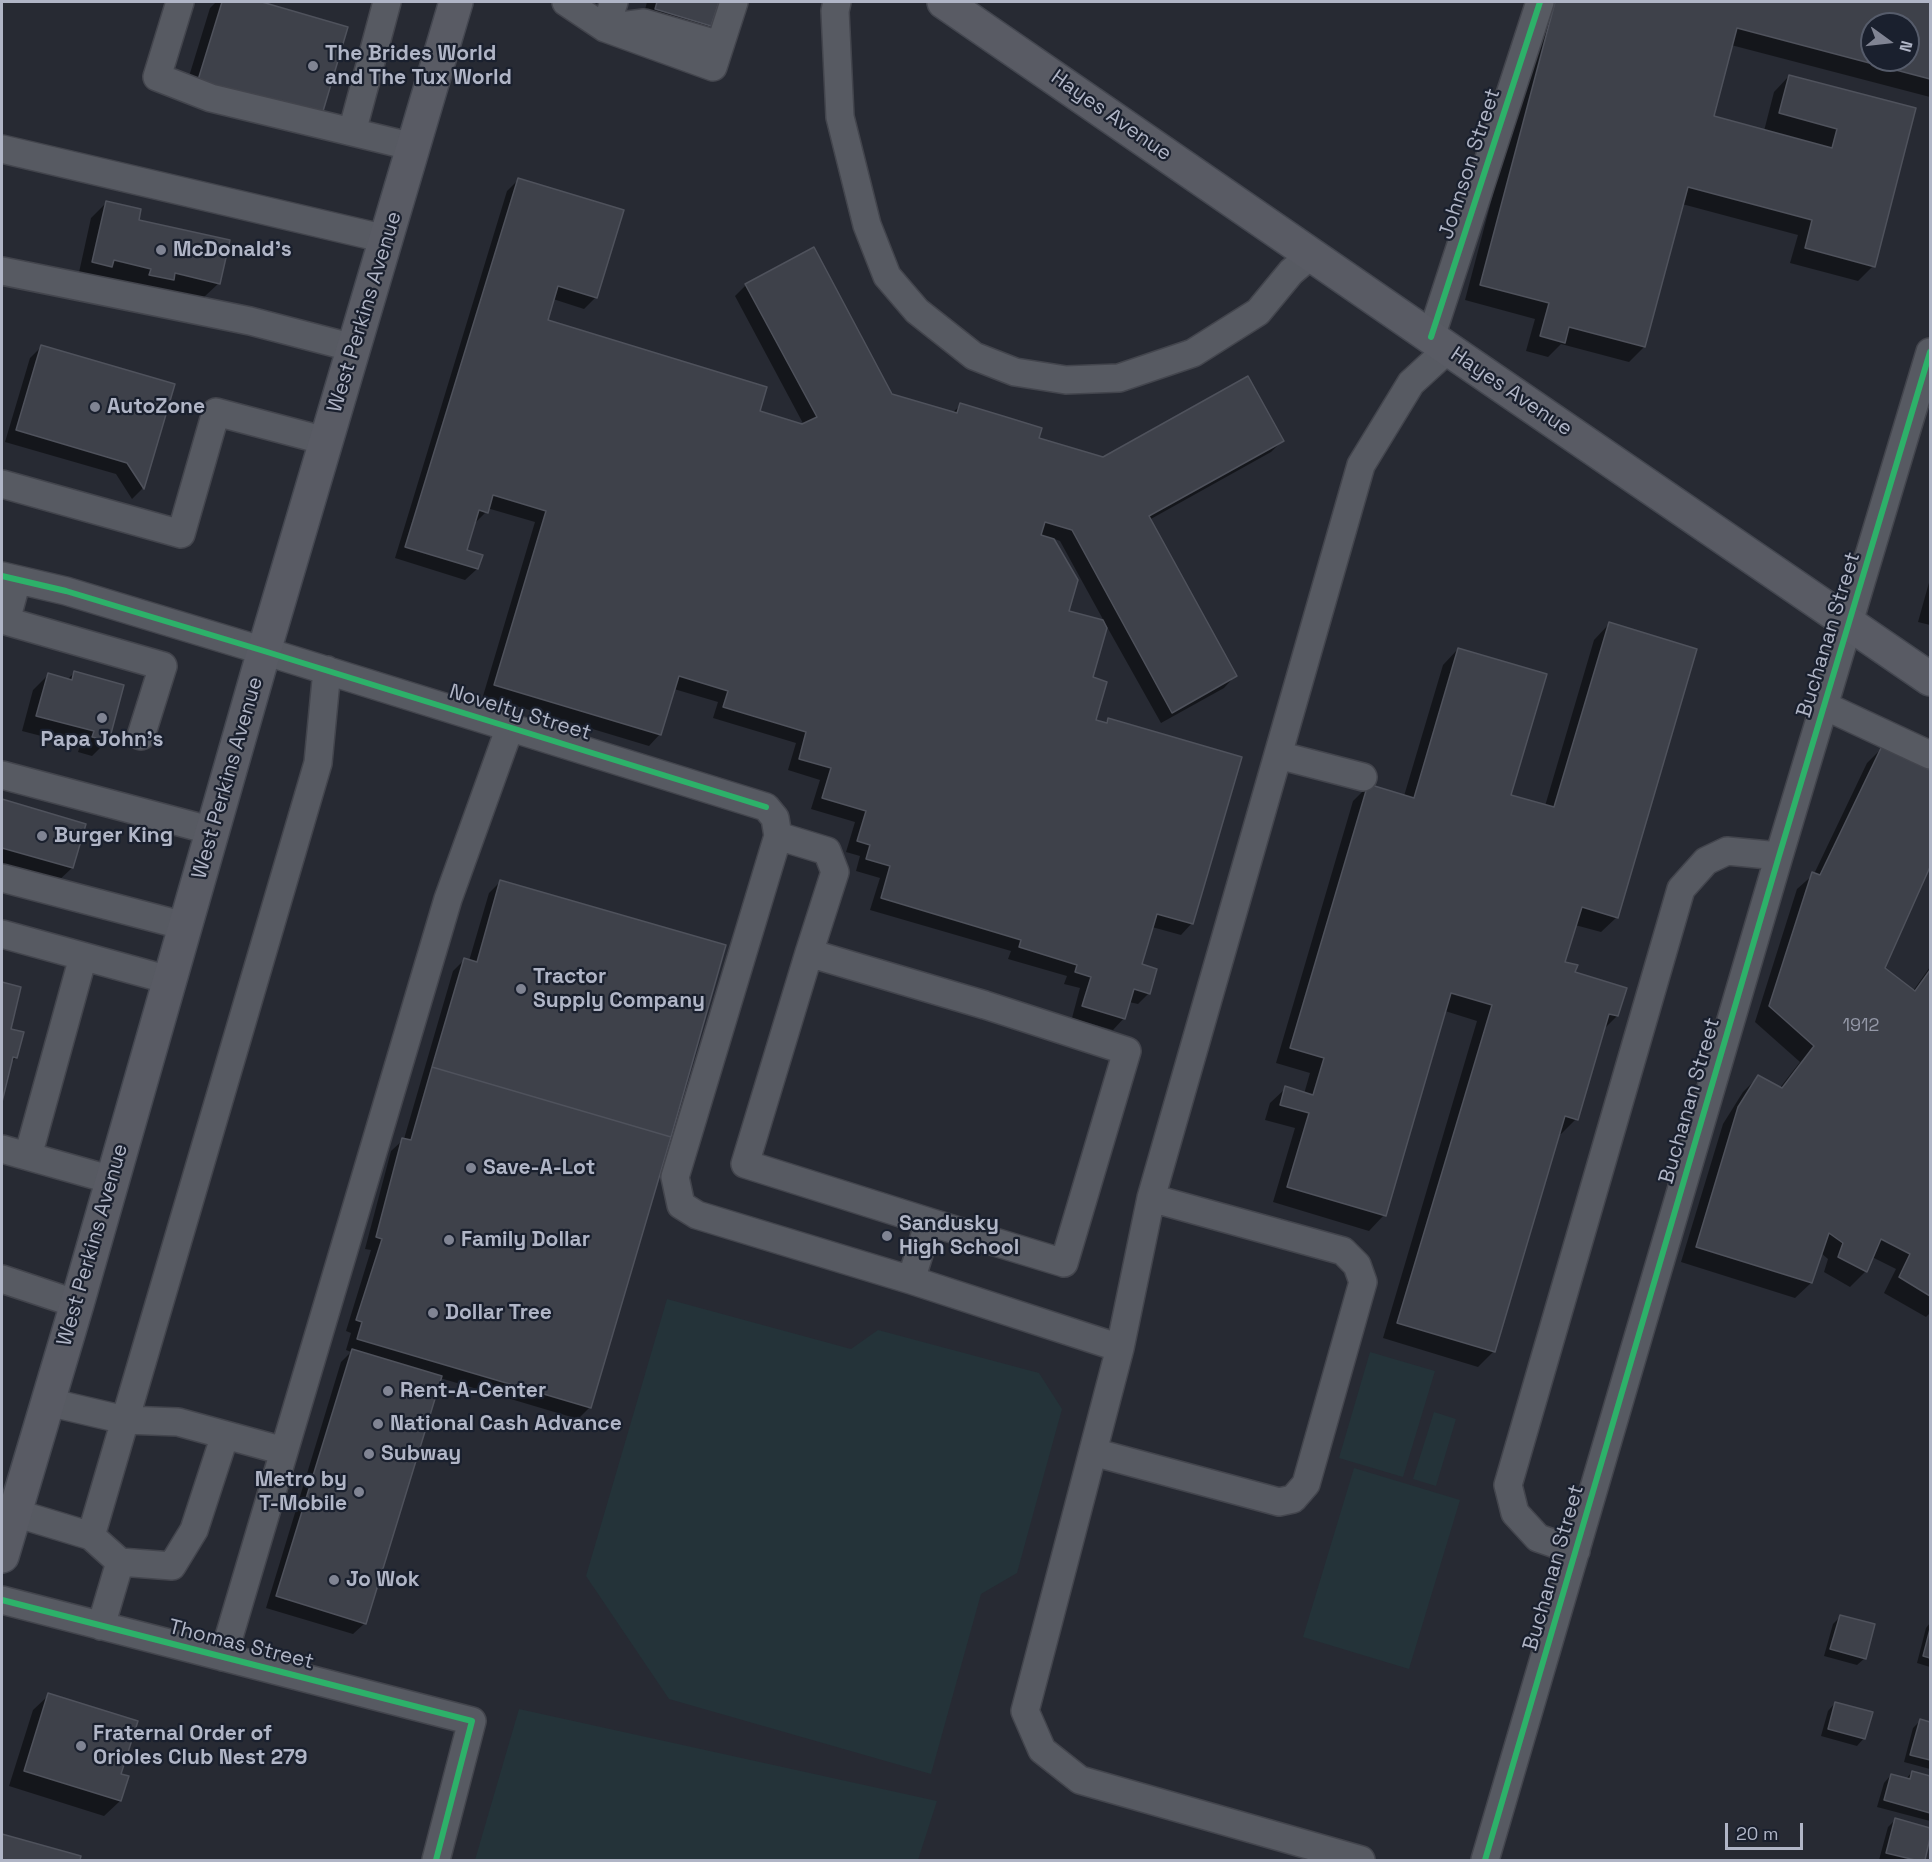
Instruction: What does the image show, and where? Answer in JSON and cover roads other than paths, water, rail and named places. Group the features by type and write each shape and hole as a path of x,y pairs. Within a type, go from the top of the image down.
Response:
{"main road":[{"name":"Hayes Avenue","path":"944,2 1930,679"},
{"name":"West Perkins Avenue","path":"2,1556 8,1510 48,1402 77,1304 264,651 414,147 450,3"}],"street":[{"path":"180,2 157,77 211,98 414,147"},
{"path":"352,132 387,2"},
{"path":"566,2 605,28 713,67 734,2"},
{"path":"605,28 615,2"},
{"path":"837,2 835,11 840,117 867,225 887,276 916,310 974,356 1015,372 1066,380 1119,378 1193,353 1258,312 1291,272 1312,254"},
{"name":"Johnson Street","path":"1439,343 1540,2"},
{"path":"2,149 386,239"},
{"path":"2,271 250,321 354,348"},
{"path":"1361,1860 1080,1780 1042,1750 1025,1711 1120,1348 1151,1198 1360,465 1439,343"},
{"name":"Buchanan Street","path":"1485,1860 1779,856 1930,352"},
{"path":"2,484 181,534 216,412 326,441"},
{"path":"9,578 4,624 163,666 141,736"},
{"name":"Novelty Street","path":"9,578 66,591 766,807 775,818 778,836"},
{"path":"101,648 114,606"},
{"path":"91,1536 318,763 327,670"},
{"path":"1825,706 1930,755"},
{"path":"223,1657 448,899 510,727"},
{"path":"1278,754 1363,777"},
{"path":"2,775 213,831"},
{"path":"809,953 985,1005 1127,1051 1064,1263 745,1164 809,953 835,872 827,851 778,836 675,1177 681,1204 697,1215 911,1280 1120,1348"},
{"path":"1576,1551 1538,1538 1515,1513 1508,1485 1681,889 1706,861 1727,851 1779,856"},
{"path":"2,878 185,926"},
{"path":"2,934 169,980"},
{"path":"28,1156 83,957"},
{"path":"2,1149 112,1180"},
{"path":"1094,1452 1279,1502 1293,1499 1306,1484 1363,1282 1357,1265 1343,1251 1151,1198"},
{"path":"911,1280 929,1222"},
{"path":"2,1279 77,1304"},
{"path":"48,1402 124,1420 178,1422 284,1451"},
{"path":"8,1510 91,1536 120,1562 172,1566 194,1530 225,1435"},
{"path":"100,1626 120,1562"},
{"name":"Thomas Street","path":"2,1600 472,1721 436,1860"}],"place":[{"name":"The Brides World and The Tux World","path":"313,66"},
{"name":"McDonald's","path":"161,250"},
{"name":"AutoZone","path":"95,407"},
{"name":"Papa John's","path":"102,718"},
{"name":"Burger King","path":"42,836"},
{"name":"Tractor Supply Company","path":"521,989"},
{"name":"Save-A-Lot","path":"471,1168"},
{"name":"Sandusky High School","path":"887,1236"},
{"name":"Family Dollar","path":"449,1240"},
{"name":"Dollar Tree","path":"433,1313"},
{"name":"Rent-A-Center","path":"388,1391"},
{"name":"National Cash Advance","path":"378,1424"},
{"name":"Subway","path":"369,1454"},
{"name":"Metro by T-Mobile","path":"359,1492"},
{"name":"Jo Wok","path":"334,1580"},
{"name":"Fraternal Order of Orioles Club Nest 279","path":"81,1746"}]}
